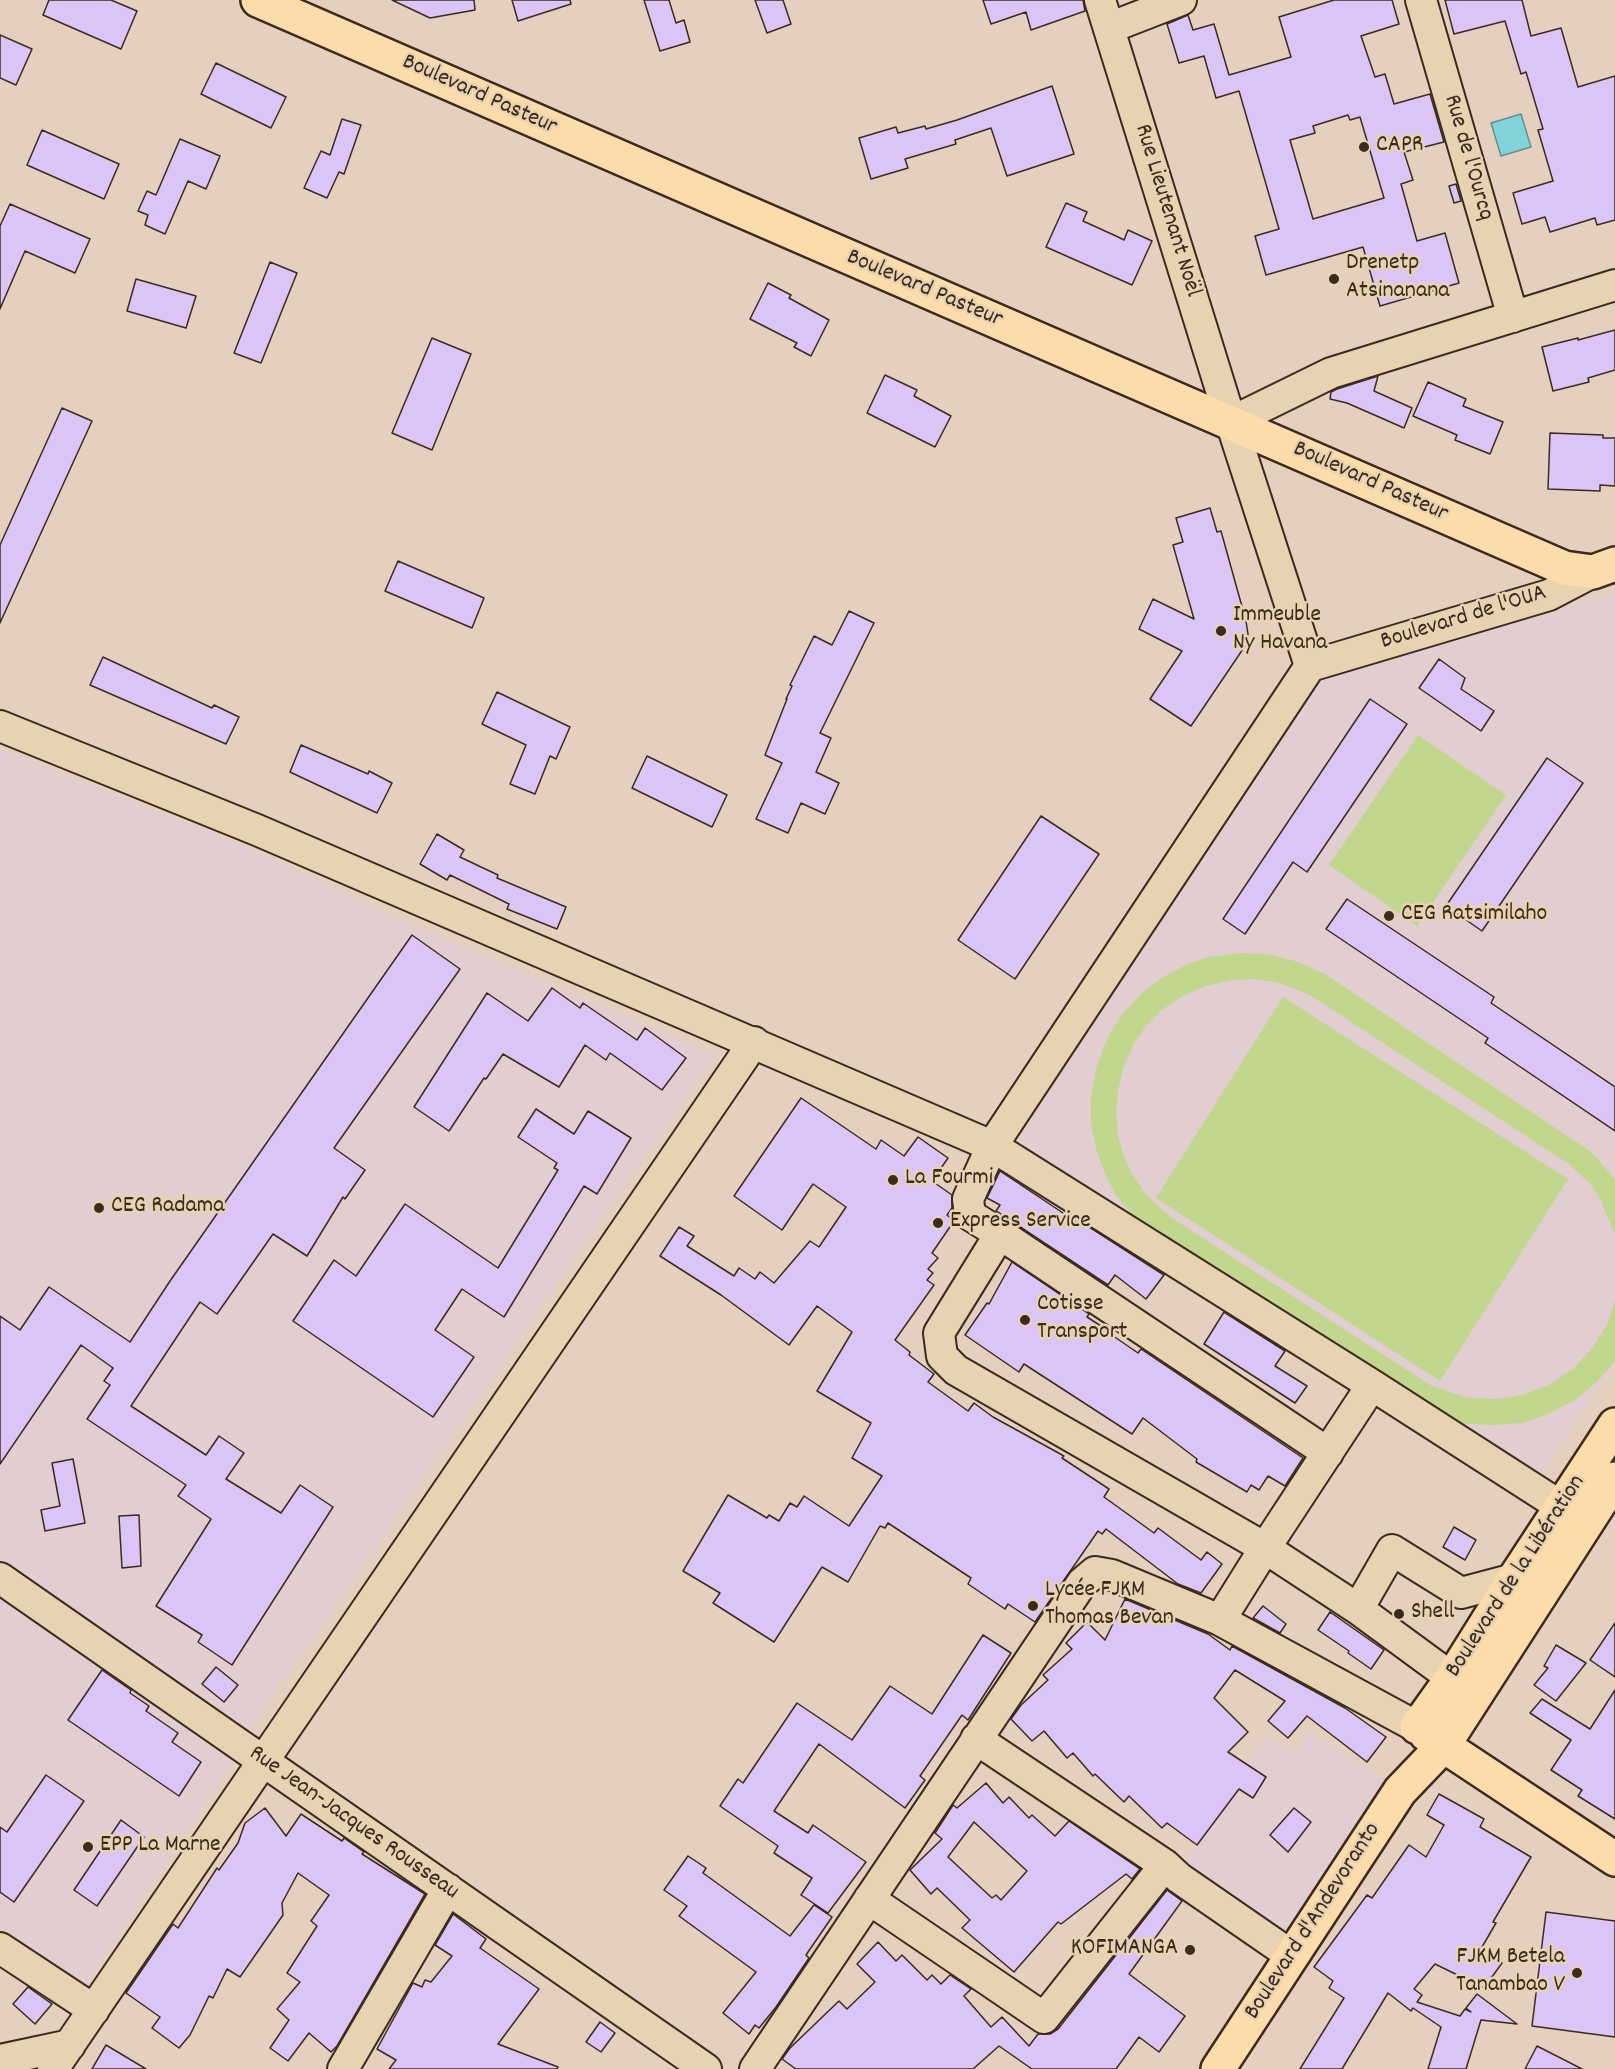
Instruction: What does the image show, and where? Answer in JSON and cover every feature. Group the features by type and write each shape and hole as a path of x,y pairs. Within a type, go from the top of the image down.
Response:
{"main road":[{"name":"Boulevard Pasteur","path":"258,0 1564,568 1604,568"},
{"name":"Boulevard de la Libération","path":"1443,1746 1574,1515 1615,1425"},
{"name":"Boulevard de la Libération","path":"1417,1727 1452,1678 1514,1579 1574,1515 1615,1479"},
{"path":"1417,1727 1615,1859"},
{"path":"1412,1777 1417,1727"},
{"name":"Boulevard d'Andevoranto","path":"1218,2069 1400,1791 1443,1746"}],"street":[{"name":"Rue Lieutenant Noël","path":"1100,0 1231,422 1310,666"},
{"path":"1109,28 1181,0"},
{"name":"Rue de l'Ourcq","path":"1421,0 1513,317"},
{"path":"1231,422 1331,373 1615,285"},
{"name":"Boulevard de l'OUA","path":"1310,666 1549,595 1604,568"},
{"path":"1310,666 992,1146 968,1199 970,1215 1328,1453"},
{"path":"0,726 257,830 992,1146 1574,1515"},
{"path":"0,2060 62,2057 754,1042"},
{"path":"1000,1234 939,1333 942,1356 956,1370 1264,1548 1358,1608 1452,1678"},
{"path":"1220,1620 1264,1548 1372,1385"},
{"path":"1358,1608 1392,1550 1461,1593 1514,1579"},
{"path":"754,2069 1082,1583 1095,1572 1112,1575 1220,1620 1417,1727"},
{"name":"Rue Jean-Jacques Rousseau","path":"0,1578 706,2069"},
{"path":"976,1739 1165,1865 1179,1878 1292,1956"},
{"path":"869,1899 1044,2019 1165,1865"},
{"path":"347,2068 448,1889"},
{"path":"7,1958 94,2010"}],"shaded area":[{"name":"CEG Ratsimilaho","path":"1615,594 1615,1363 1533,1488 1015,1147 1310,685 1437,639"},
{"path":"0,749 238,843 395,918 715,1055 248,1733 0,1559"},
{"name":"EPP La Marne","path":"0,1596 239,1752 80,1995 0,1942"},
{"path":"1308,1731 1398,1789 1290,1949 1179,1872 1266,1736 1294,1754"}],"green space":[{"path":"1418,735 1506,795 1417,926 1329,865"},
{"path":"1241,953 1267,954 1295,961 1325,974 1591,1152 1615,1179 1615,1234 1592,1186 1569,1164 1308,994 1277,982 1252,979 1232,980 1206,986 1182,996 1162,1010 1146,1026 1133,1045 1123,1068 1116,1111 1118,1136 1123,1154 1144,1192 1178,1222 1432,1386 1468,1398 1498,1399 1525,1394 1549,1385 1574,1368 1593,1347 1607,1325 1615,1301 1615,1361 1597,1382 1575,1400 1546,1415 1521,1423 1465,1424 1443,1418 1148,1230 1116,1195 1097,1152 1091,1124 1091,1098 1096,1068 1107,1039 1120,1017 1142,993 1163,977 1188,964 1209,957"},
{"path":"1283,997 1568,1179 1440,1381 1156,1198"}],"water":[{"path":"1521,114 1531,147 1501,156 1491,123"}],"building":[{"path":"49,0 111,0 137,11 121,49 43,15"},
{"path":"392,0 474,0 475,10 430,18"},
{"path":"512,0 570,0 571,4 518,21"},
{"path":"644,0 669,0 676,23 684,20 690,42 660,51"},
{"path":"755,0 783,0 791,24 767,33"},
{"path":"983,0 1083,0 1085,11 1031,30 1026,12 991,24"},
{"path":"1334,0 1392,0 1399,24 1361,36 1375,77 1385,74 1394,104 1430,94 1444,142 1404,152 1413,180 1401,184 1417,241 1445,233 1459,283 1380,306 1363,247 1266,275 1255,236 1279,229 1239,91 1216,98 1204,56 1179,63 1167,24 1188,15 1193,30 1214,24 1229,75 1291,57 1279,17","holes":["1348,115 1350,120 1360,117 1384,198 1313,219 1290,140 1315,133 1313,126"]},
{"path":"1445,0 1522,0 1531,36 1561,28 1578,87 1615,76 1615,220 1597,225 1595,218 1550,232 1545,217 1522,224 1513,193 1553,181 1538,130 1543,129 1526,72 1521,74 1505,21 1454,34"},
{"path":"0,35 32,49 16,85 0,78"},
{"path":"216,63 286,97 271,128 201,94"},
{"path":"1052,86 1074,154 1007,176 991,128 955,140 956,144 905,159 908,168 871,179 859,138 896,127 898,133 925,126 926,129"},
{"path":"342,119 361,125 344,174 339,172 327,198 304,188 321,151 330,155"},
{"path":"42,130 119,164 104,199 27,165"},
{"path":"180,139 220,156 206,189 188,181 165,234 145,225 148,215 138,211 147,191 156,195"},
{"path":"1456,184 1461,201 1454,203 1449,186"},
{"path":"1066,203 1087,212 1083,221 1124,240 1128,230 1152,241 1132,285 1046,247"},
{"path":"10,204 90,239 75,273 25,251 0,309 0,226"},
{"path":"270,262 297,273 261,363 234,353"},
{"path":"136,279 196,296 186,328 127,311"},
{"path":"768,283 791,295 789,298 829,320 811,356 794,347 797,343 750,319"},
{"path":"1615,330 1615,370 1588,378 1589,382 1553,391 1542,347"},
{"path":"432,338 471,354 432,450 392,433"},
{"path":"885,375 917,390 914,396 951,416 935,447 867,413"},
{"path":"1378,376 1374,391 1412,408 1404,428 1347,403 1330,399 1331,392 1337,389"},
{"path":"1428,382 1466,399 1463,406 1503,422 1490,454 1455,440 1457,435 1413,416"},
{"path":"62,408 92,421 0,623 0,545"},
{"path":"1550,433 1603,435 1603,438 1615,438 1615,486 1600,485 1600,491 1548,489"},
{"name":"Immeuble Ny Havana","path":"1210,508 1217,532 1221,531 1248,634 1245,646 1191,726 1150,699 1182,651 1139,629 1153,599 1194,619 1173,545 1183,542 1176,518"},
{"path":"398,561 484,598 472,628 385,591"},
{"path":"849,611 874,623 820,733 831,738 816,772 839,783 825,814 801,803 788,833 756,819 782,763 765,755 792,686 790,685 814,636 832,645"},
{"path":"103,657 212,708 214,705 239,717 226,744 90,685"},
{"path":"1439,659 1465,678 1461,689 1494,711 1481,731 1419,688"},
{"path":"497,692 570,727 556,759 550,756 535,794 510,784 526,745 482,724"},
{"path":"1370,699 1407,724 1307,872 1293,862 1245,934 1223,919"},
{"path":"301,745 368,774 369,771 392,783 377,813 290,772"},
{"path":"647,756 727,795 712,827 632,788"},
{"path":"1547,758 1583,783 1482,931 1446,906"},
{"path":"1041,816 1099,854 1015,979 958,940"},
{"path":"437,834 464,850 460,857 498,875 497,878 566,907 557,929 507,909 509,904 450,875 447,880 420,864"},
{"path":"1347,899 1494,997 1491,1003 1615,1087 1615,1131 1485,1043 1488,1038 1326,929"},
{"path":"412,935 460,969 334,1148 365,1170 345,1199 343,1197 307,1256 273,1234 217,1314 200,1302 131,1406 206,1455 219,1436 244,1453 226,1479 281,1513 300,1485 333,1507 232,1665 198,1642 202,1635 156,1606 211,1519 178,1496 186,1485 87,1419 110,1385 104,1381 113,1368 81,1345 0,1464 0,1316 20,1330 49,1287 130,1342 170,1281"},
{"path":"552,988 580,1008 583,1003 637,1040 645,1028 686,1058 662,1090 610,1053 606,1060 585,1045 559,1087 503,1054 449,1131 414,1107 487,993 528,1021"},
{"path":"801,1098 876,1149 881,1140 904,1156 918,1137 948,1158 932,1181 952,1195 952,1208 947,1215 954,1221 932,1253 938,1258 928,1269 933,1273 927,1280 934,1285 895,1340 910,1352 909,1355 934,1374 928,1382 968,1411 974,1403 993,1417 1064,1456 1062,1458 1109,1489 1104,1497 1154,1533 1158,1528 1201,1560 1207,1552 1222,1564 1201,1593 1178,1584 1106,1529 1102,1534 1098,1531 1035,1622 1008,1604 1005,1609 968,1584 971,1578 888,1523 885,1528 880,1526 848,1582 822,1567 774,1642 713,1603 720,1593 683,1571 728,1495 767,1518 769,1515 779,1521 790,1503 797,1507 804,1496 849,1526 882,1476 852,1458 871,1423 817,1391 852,1332 817,1306 789,1345 721,1295 660,1256 679,1227 694,1236 687,1246 734,1276 739,1268 755,1279 760,1272 774,1283 810,1241 819,1247 846,1207 813,1184 782,1230 734,1196"},
{"path":"536,1109 574,1134 588,1111 631,1138 597,1194 584,1186 504,1317 462,1289 435,1330 474,1357 433,1417 293,1321 334,1260 356,1276 405,1204 498,1268 558,1170 554,1168 557,1163 518,1137"},
{"path":"1000,1171 1081,1225 1083,1223 1164,1275 1146,1299 1115,1275 1108,1285 996,1211 1000,1205 987,1198"},
{"path":"1012,1262 1089,1314 1087,1317 1138,1353 1141,1349 1303,1458 1285,1486 1268,1476 1259,1490 1251,1485 1247,1492 1196,1462 1197,1459 1143,1418 1132,1434 1024,1364 1019,1372 965,1335 987,1303 989,1304"},
{"path":"1224,1312 1285,1351 1275,1366 1307,1386 1295,1403 1204,1344"},
{"path":"73,1459 85,1523 45,1531 41,1510 60,1506 52,1463"},
{"path":"139,1515 141,1566 122,1568 119,1516"},
{"path":"1454,1527 1476,1540 1465,1560 1443,1547"},
{"path":"1125,1599 1208,1634 1230,1650 1232,1646 1345,1708 1386,1737 1367,1762 1307,1716 1288,1738 1268,1721 1285,1701 1235,1670 1214,1698 1248,1732 1228,1752 1266,1777 1253,1798 1239,1789 1197,1845 1167,1823 1162,1828 1129,1796 1124,1802 1095,1774 1093,1776 1073,1753 1067,1758 1044,1731 1032,1741 1011,1719 1021,1705 1048,1680 1043,1675 1072,1649 1066,1643 1087,1622 1105,1640"},
{"path":"1263,1606 1286,1624 1280,1633 1253,1618"},
{"path":"1330,1612 1384,1650 1371,1669 1318,1630"},
{"path":"1615,1623 1615,1677 1590,1660"},
{"path":"983,1635 1011,1653 968,1720 962,1715 920,1776 925,1780 905,1808 819,1744 774,1811 808,1833 813,1825 866,1862 828,1913 801,1895 812,1878 774,1853 778,1846 720,1806 738,1779 743,1783 797,1703 852,1740 890,1686 932,1714"},
{"path":"1556,1645 1586,1663 1556,1701 1534,1685 1548,1668 1544,1666"},
{"path":"216,1667 238,1685 224,1702 202,1684"},
{"path":"102,1670 149,1706 146,1711 178,1733 172,1742 201,1762 179,1796 68,1720"},
{"path":"1615,1690 1615,1819 1578,1796 1582,1790 1551,1770 1571,1740 1530,1713 1542,1699 1590,1729"},
{"path":"46,1775 84,1801 14,1902 0,1892 0,1827 7,1832"},
{"path":"986,1783 1003,1803 1009,1797 1029,1818 1032,1815 1055,1836 1069,1821 1140,1869 1132,1879 1126,1874 1061,1924 1058,1922 1014,1972 962,1928 970,1920 937,1888 931,1894 910,1870 942,1839 935,1833 953,1805 957,1808","holes":["974,1822 1027,1871 1001,1900 996,1895 992,1898 948,1857"]},
{"path":"1439,1794 1484,1819 1480,1827 1531,1857 1493,1922 1496,1923 1482,1947 1502,1963 1484,1988 1435,1964 1414,1989 1422,1995 1417,2002 1460,2016 1465,2009 1471,2012 1466,2008 1477,1994 1517,2024 1481,2020 1466,2069 1428,2069 1441,2027 1413,2008 1411,2011 1388,1993 1342,2069 1300,2069 1344,1998 1329,1988 1333,1981 1314,1967 1367,1895 1372,1898 1409,1845 1426,1857 1444,1825 1427,1815"},
{"path":"265,1808 286,1836 301,1814 342,1841 344,1838 364,1852 362,1854 425,1894 337,2046 331,2052 309,2033 288,2061 270,2048 289,2020 277,2009 300,1982 287,1973 317,1926 311,1921 329,1895 298,1873 282,1903 283,1915 240,1977 227,1969 213,1998 209,1996 190,2035 179,2048 152,2028 160,2017 126,1993 173,1924 178,1928 217,1868 219,1870 238,1843 245,1823"},
{"path":"1294,1808 1311,1822 1288,1852 1270,1835"},
{"path":"121,1820 144,1837 97,1906 74,1890"},
{"path":"688,1856 706,1868 703,1873 790,1936 814,1905 832,1917 806,1955 809,1958 776,2007 759,2028 755,2025 749,2034 723,2013 756,1972 679,1916 687,1906 664,1890"},
{"path":"1167,1890 1182,1901 1129,1974 1185,2016 1159,2052 1139,2037 1116,2069 1032,2069 999,2046 973,2069 796,2069 782,2059 790,2048 839,2001 847,2009 875,1982 857,1964 878,1942 896,1961 902,1955 927,1980 932,1975 941,1984 950,1975 971,1989 964,1996 991,2027 1002,2017 1029,2046 1038,2034 1050,2034 1058,2029"},
{"name":"FJKM Betela Tanambao V","path":"1546,1912 1615,1921 1615,2037 1532,2026"},
{"path":"453,1914 486,1939 480,1948 539,1989 498,2044 558,2067 557,2069 389,2069 396,2060 377,2049 413,1983 422,1987 425,1980 431,1982 452,1956 435,1945"},
{"path":"28,1987 52,2004 35,2024 13,2004"},
{"path":"600,2022 615,2033 601,2052 586,2042"},
{"path":"106,2045 146,2069 92,2069"},
{"path":"1537,2046 1582,2069 1525,2069"}],"place":[{"name":"CAPR","path":"1364,147"},
{"name":"Drenetp Atsinanana","path":"1334,279"},
{"name":"Immeuble Ny Havana","path":"1221,631"},
{"name":"CEG Ratsimilaho","path":"1389,916"},
{"name":"La Fourmi","path":"893,1180"},
{"name":"CEG Radama","path":"99,1208"},
{"name":"Express Service","path":"938,1223"},
{"name":"Cotisse Transport","path":"1025,1320"},
{"name":"Lycée FJKM Thomas Bevan","path":"1033,1606"},
{"name":"Shell","path":"1399,1614"},
{"name":"EPP La Marne","path":"88,1847"},
{"name":"KOFIMANGA","path":"1190,1950"},
{"name":"FJKM Betela Tanambao V","path":"1577,1973"}]}
